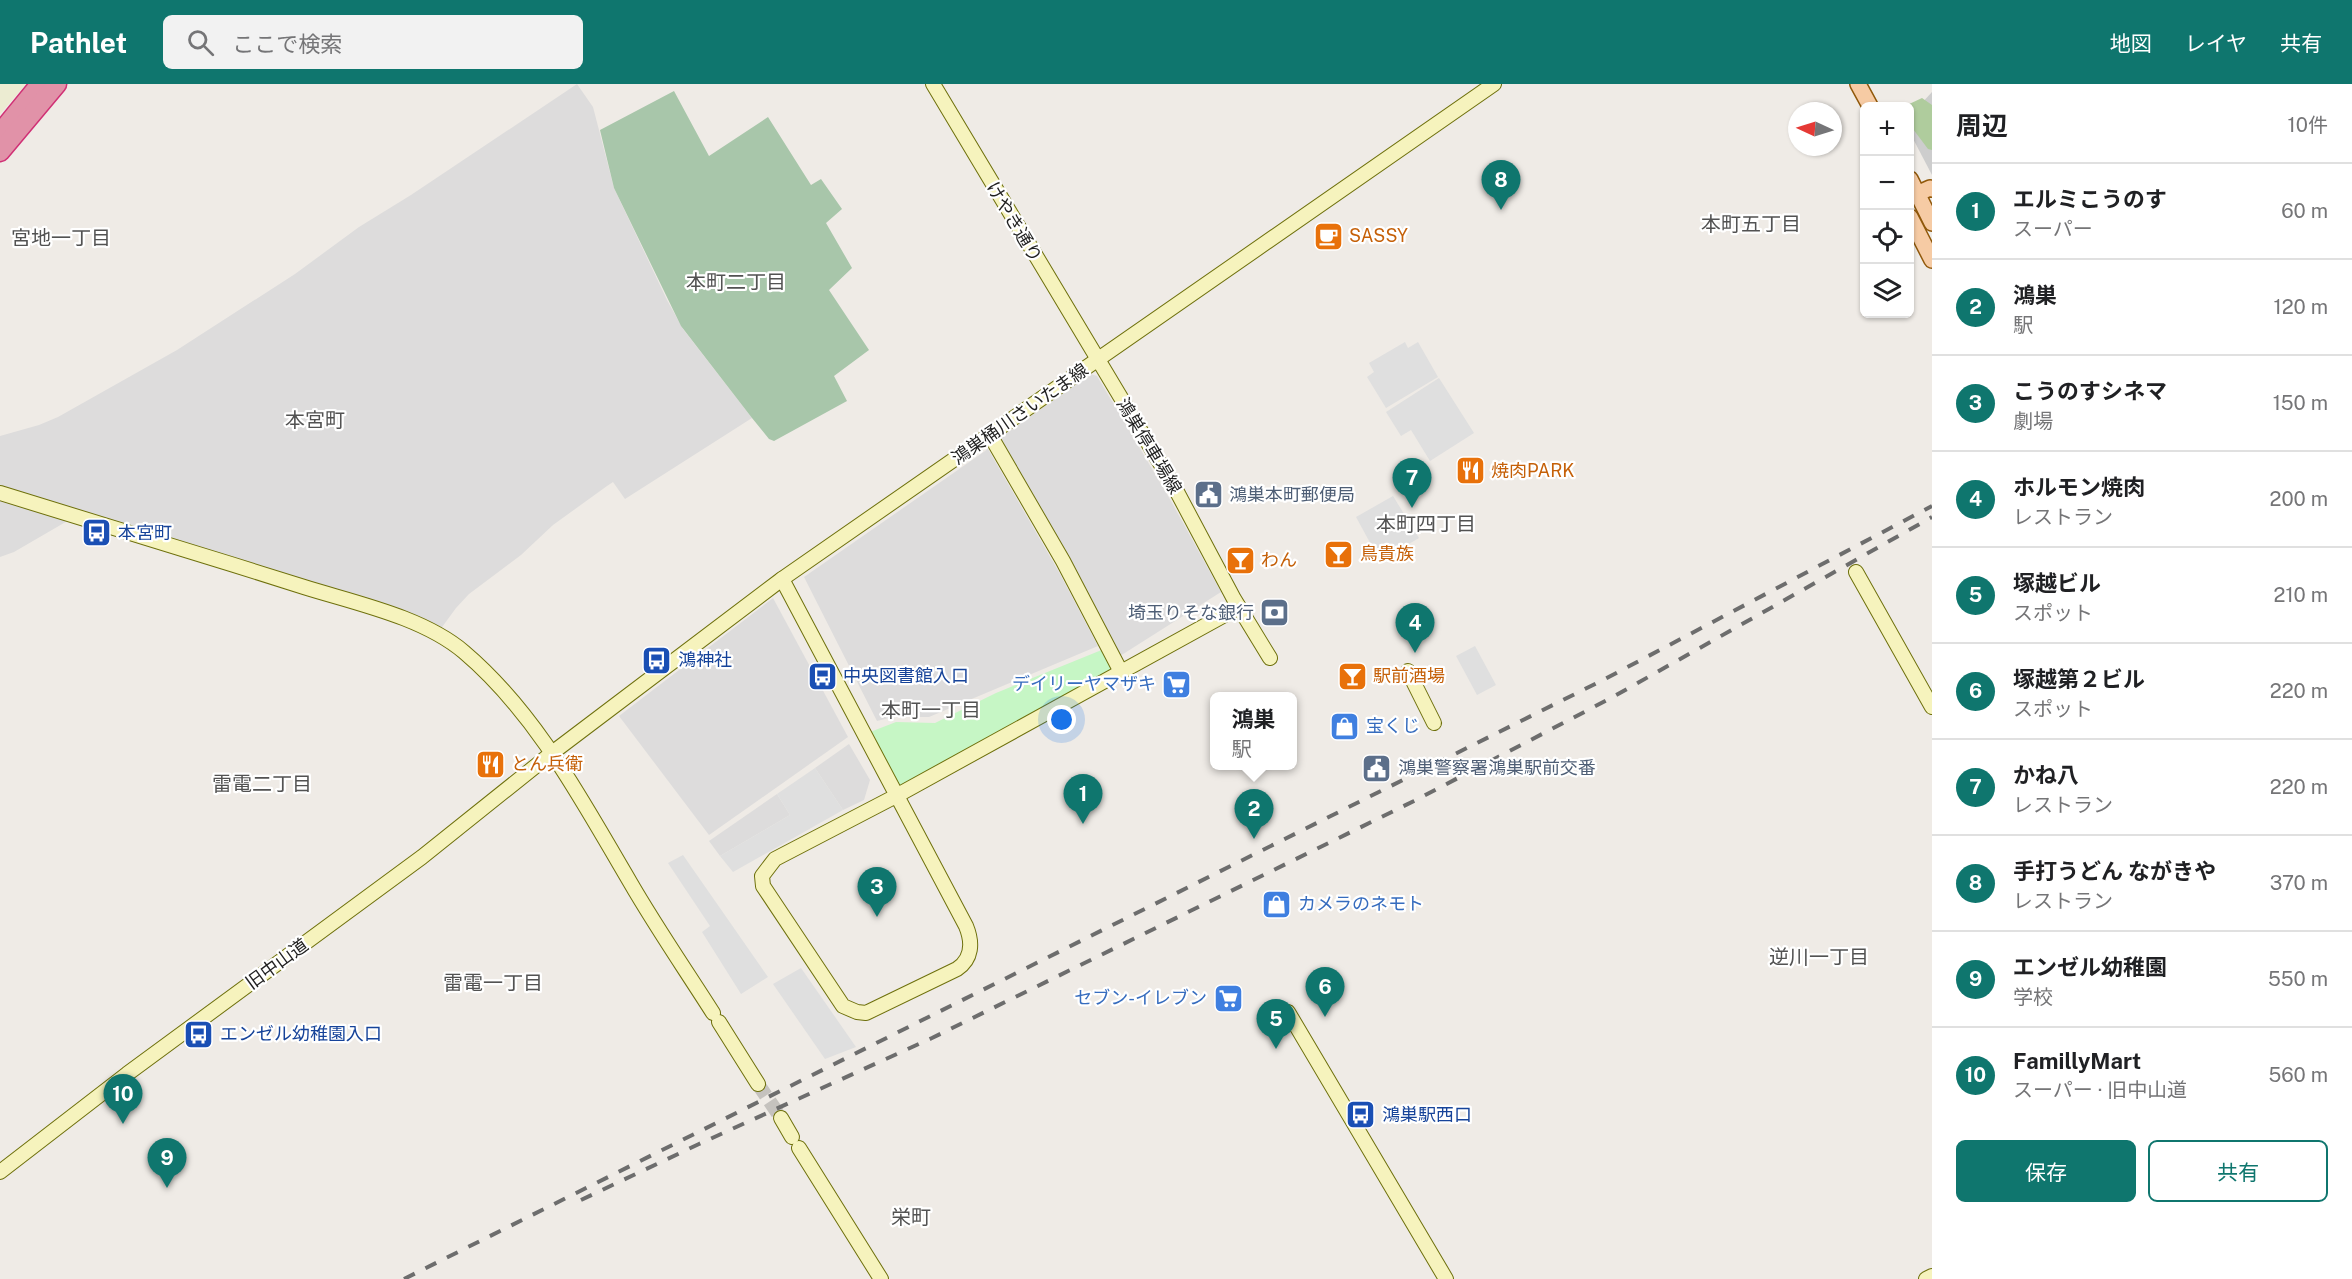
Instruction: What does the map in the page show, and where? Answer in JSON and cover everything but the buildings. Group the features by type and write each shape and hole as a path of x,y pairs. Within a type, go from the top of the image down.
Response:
{"highway":[{"path":"0,132 40,84"},
{"path":"0,152 57,84"}],"main road":[{"path":"1858,84 1868,102"},
{"path":"1920,193 1932,223"},
{"path":"1914,225 1932,260"}],"street":[{"name":"けやき通り","path":"933,84 1097,360"},
{"name":"鴻巣桶川さいたま線","path":"552,753 782,579 1494,84"},
{"name":"鴻巣停車場線","path":"1097,360 1180,497 1239,607 1270,658"},
{"path":"990,435 1063,561 1121,672"},
{"path":"0,493 139,534 363,606 437,634 462,650 485,671 529,722 552,753 637,893 758,1084"},
{"path":"1856,572 1932,707"},
{"path":"782,579 896,796 966,927 971,946 967,959 957,969 874,1011 857,1012 843,1005 763,886 762,876 775,859 896,796 1239,607"},
{"path":"1408,671 1434,723"},
{"name":"旧中山道","path":"0,1172 127,1074 422,857 552,753"},
{"path":"1288,1011 1446,1279"},
{"path":"781,1118 881,1279"},
{"path":"1926,1279 1932,1276"}],"shaded area":[{"path":"577,84 593,107 614,188 667,300 683,329 752,418 625,499 613,482 607,486 553,525 521,555 469,594 437,634 76,516 14,552 0,557 0,436 58,417 177,350 295,274 359,227"},
{"path":"1932,92 1932,175 1914,141 1914,112"},
{"path":"1405,342 1408,348 1418,342 1438,377 1386,408 1367,377 1374,372 1369,363"},
{"path":"1090,374 1097,376 1171,501 1221,592 1120,656 994,442"},
{"path":"1439,378 1474,433 1430,461 1411,430 1401,436 1386,412"},
{"path":"988,449 1060,574 1098,646 929,717 893,717 877,721 804,577"},
{"path":"1393,496 1419,538 1380,561 1356,517"},
{"path":"773,598 848,737 709,835 619,716"},
{"path":"1475,646 1496,685 1477,695 1456,656"},
{"path":"849,744 870,780 864,800 843,810 815,768"},
{"path":"815,768 843,810 733,872 720,856 790,815 777,794"},
{"path":"777,794 790,815 720,856 709,841"},
{"path":"683,855 768,977 741,994 702,932 710,926 668,863"},
{"path":"801,968 856,1047 825,1059 773,984"}],"green space":[{"path":"0,84 26,84 0,114"},
{"path":"674,91 709,156 768,117 811,185 821,179 842,209 826,223 852,268 829,290 869,350 834,376 847,401 774,441 769,439 752,418 681,326 614,188 600,130"},
{"path":"1922,98 1932,105 1932,150 1928,149 1914,130 1914,102"},
{"path":"1109,647 1121,672 896,796 865,734 896,722 935,723 996,693"}],"tunnel":[{"path":"758,1084 781,1118"}],"railway":[{"path":"404,1279 1605,679 1932,506"},
{"path":"581,1200 932,1038 1414,801 1611,698 1932,517"}],"place":[{"name":"手打うどん ながきや","path":"1501,210"},
{"name":"SASSY","path":"1328,236"},
{"name":"焼肉PARK","path":"1470,471"},
{"name":"鴻巣本町郵便局","path":"1208,495"},
{"name":"かね八","path":"1412,508"},
{"name":"本宮町","path":"97,533"},
{"name":"鳥貴族","path":"1339,554"},
{"name":"わん","path":"1240,560"},
{"name":"埼玉りそな銀行","path":"1275,613"},
{"name":"ホルモン焼肉","path":"1415,653"},
{"name":"鴻神社","path":"657,660"},
{"name":"中央図書館入口","path":"822,676"},
{"name":"駅前酒場","path":"1352,676"},
{"name":"デイリーヤマザキ","path":"1177,684"},
{"name":"宝くじ","path":"1345,726"},
{"name":"とん兵衛","path":"490,764"},
{"name":"鴻巣警察署鴻巣駅前交番","path":"1377,768"},
{"name":"エルミこうのす","path":"1083,824"},
{"name":"鴻巣","path":"1254,839"},
{"name":"カメラのネモト","path":"1277,904"},
{"name":"こうのすシネマ","path":"877,917"},
{"name":"セブン-イレブン","path":"1228,998"},
{"name":"塚越第２ビル","path":"1325,1017"},
{"name":"エンゼル幼稚園入口","path":"199,1034"},
{"name":"塚越ビル","path":"1276,1049"},
{"name":"鴻巣駅西口","path":"1361,1115"},
{"name":"FamillyMart","path":"123,1124"},
{"name":"エンゼル幼稚園","path":"167,1188"}],"district":[{"name":"本町五丁目","path":"1751,224"},
{"name":"宮地一丁目","path":"61,238"},
{"name":"本町二丁目","path":"736,282"},
{"name":"本宮町","path":"315,420"},
{"name":"本町四丁目","path":"1426,524"},
{"name":"本町一丁目","path":"931,710"},
{"name":"雷電二丁目","path":"262,784"},
{"name":"逆川一丁目","path":"1819,957"},
{"name":"雷電一丁目","path":"493,983"},
{"name":"栄町","path":"911,1217"}]}
